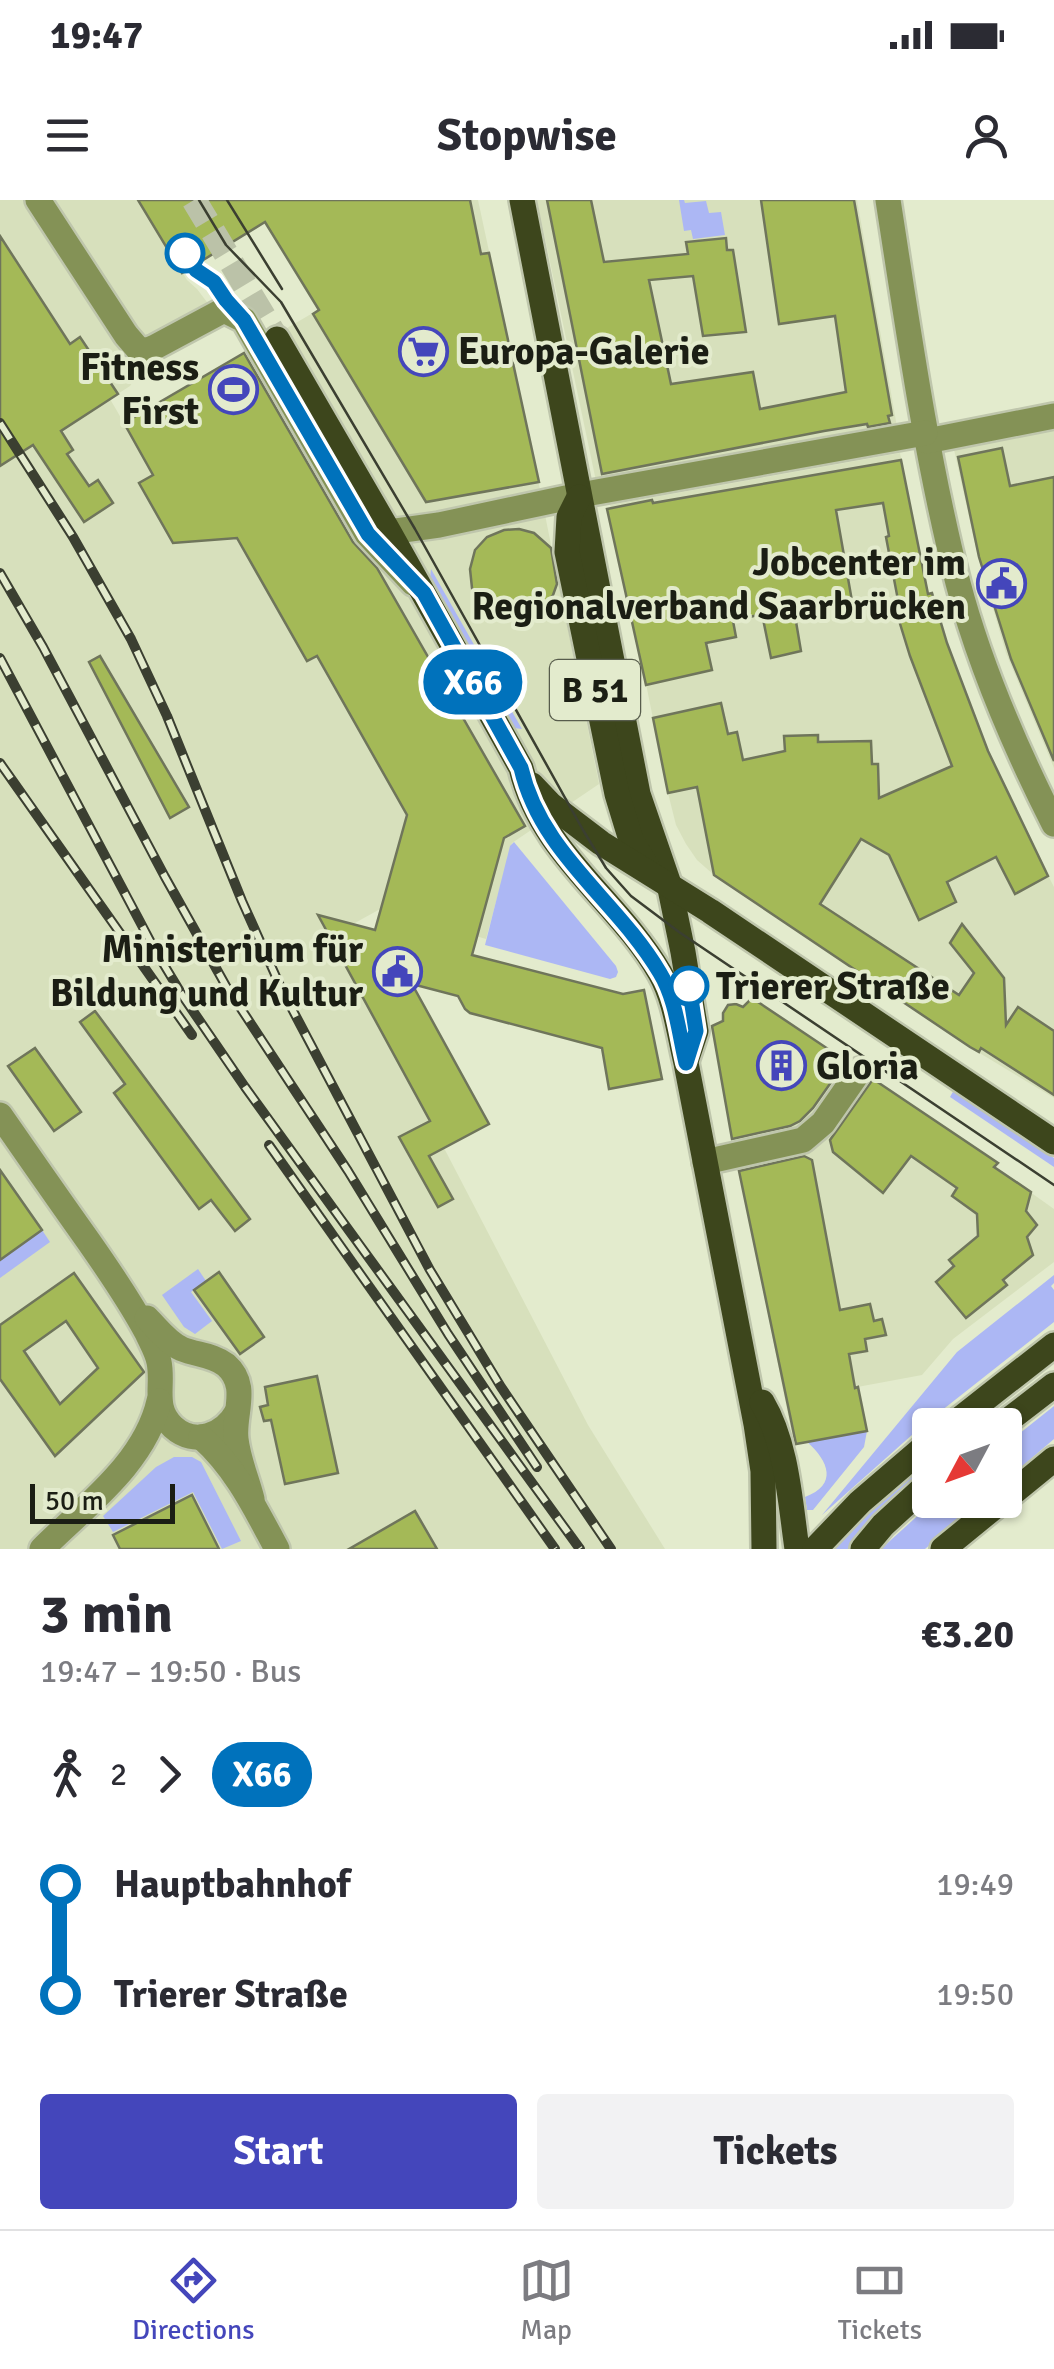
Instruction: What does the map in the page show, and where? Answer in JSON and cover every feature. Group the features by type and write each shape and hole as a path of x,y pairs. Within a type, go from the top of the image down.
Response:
{"main road":[{"name":"B 51","path":"522,200 638,794 653,840 670,870 695,901"},
{"name":"B 51","path":"277,339 537,792 614,852 695,901 1048,1136"},
{"name":"B 51","path":"580,495 569,517 567,552 617,794 638,853 662,880"},
{"path":"521,768 572,812 612,833 626,827 634,814 638,794"},
{"path":"521,768 534,809 556,844 652,960 668,990 686,1063 763,1471 764,1549"},
{"path":"653,840 696,1031 686,1063"},
{"path":"974,1408 1054,1345"},
{"path":"746,1376 770,1415 781,1452 797,1549"},
{"path":"1022,1409 1054,1384"},
{"path":"815,1549 860,1502 912,1457"},
{"path":"1022,1485 1054,1459"},
{"path":"863,1549 912,1498"},
{"path":"943,1549 981,1518"}],"street":[{"path":"38,200 138,349 155,347 224,310 244,320 368,534 424,593"},
{"path":"888,200 926,437 959,584 1014,744 1054,824"},
{"path":"389,532 580,495 1054,416"},
{"path":"705,1162 803,1140 823,1123 860,1070"},
{"path":"0,1115 131,1302 160,1364 159,1394 168,1423 220,1455 252,1500 277,1549"},
{"path":"131,1302 171,1342 223,1362 234,1374 240,1399 235,1435 252,1500"},
{"path":"42,1549 119,1473 148,1430 164,1376 172,1366 183,1359 208,1356"},
{"path":"119,1473 162,1446 223,1430 238,1412"}],"shaded area":[{"path":"0,200 138,200 187,280 210,306 129,354 137,376 130,386 110,399 124,423 318,310 252,200 478,200 599,784 512,843 486,939 382,908 353,924 319,916 588,1425 665,1549 0,1549"},
{"path":"537,200 857,200 897,427 596,481"},
{"path":"679,200 706,201 709,213 721,212 725,235 693,239 691,230 684,231"},
{"path":"1054,423 1054,768 1006,653 978,557 953,445"},
{"path":"900,453 928,593 932,593 1005,792 1054,887 1054,1098 968,1046 714,875 686,844 676,825 668,793 610,505"},
{"path":"431,569 522,729 514,728 430,579"},
{"path":"514,842 616,966 616,977 610,979 485,945"},
{"path":"752,998 998,1163 995,1167 1054,1209 1054,1262 953,1339 922,1375 825,1393 833,1437 794,1445 711,1026 723,1021 728,1005 743,1007"},
{"path":"954,1090 1054,1158 1054,1167 950,1097"},
{"path":"42,1230 50,1242 0,1278 0,1260"},
{"path":"198,1269 206,1281 191,1292 212,1321 195,1334 184,1327 162,1295"},
{"path":"1054,1275 1054,1322 945,1408 912,1408 912,1435 822,1515 957,1352"},
{"path":"1054,1406 1054,1439 1022,1466 1022,1431"},
{"path":"867,1431 864,1447 813,1510 807,1510 805,1497 822,1486 827,1472 821,1457 807,1442"},
{"path":"174,1457 192,1457 201,1462 241,1541 222,1549 193,1492 113,1532 103,1516 156,1467"},
{"path":"912,1474 912,1484 848,1549 832,1549"},
{"path":"915,1518 962,1518 925,1549 881,1549"}],"building":[{"name":"Europa-Galerie","path":"138,200 470,200 481,254 489,253 539,482 426,502 313,314 319,310 265,222 182,273"},
{"path":"547,200 591,200 604,262 688,254 686,242 726,238 727,250 733,250 746,332 703,336 693,276 649,280 671,384 753,372 760,409 846,392 835,316 779,324 761,200 854,200 892,415 888,416 890,423 824,431 602,474"},
{"path":"0,236 70,344 80,337 118,394 61,431 73,450 67,454 89,486 98,480 113,503 84,522 33,445 0,466"},
{"path":"244,353 353,542 377,568 525,826 504,838 472,955 623,994 644,990 662,1079 609,1089 602,1048 470,1013 458,996 412,984 489,1124 429,1156 453,1199 438,1207 399,1137 430,1121 318,915 375,930 407,815 317,656 307,661 237,538 173,543 139,483 153,475 124,423"},
{"path":"1002,448 1010,486 1054,477 1054,761 1011,659 979,557 958,457"},
{"path":"901,460 928,594 932,593 988,751 1048,876 1015,894 996,857 947,882 956,902 919,920 889,855 861,839 820,904 959,995 974,973 950,943 962,924 1004,978 1006,1025 1018,1007 1054,1031 1054,1095 981,1048 979,1052 970,1047 714,875 697,787 668,793 653,718 721,703 728,734 737,732 743,760 785,751 784,736 818,735 818,742 871,741 872,764 878,764 879,798 952,766 893,601 898,600 883,503 836,510 852,601 793,604 801,651 771,658 762,614 733,621 736,637 706,643 712,670 646,685 607,509"},
{"path":"519,529 534,533 551,548 557,584 542,608 527,616 509,617 483,605 472,588 470,569 475,550 487,537"},
{"path":"100,656 189,807 170,818 89,662"},
{"name":"Gloria","path":"752,998 846,1061 800,1121 732,1139 712,1026 723,1021 728,1005 743,1007"},
{"path":"95,1011 250,1219 235,1231 211,1200 199,1209 114,1093 125,1084 80,1022"},
{"path":"35,1048 81,1112 54,1131 8,1066"},
{"path":"873,1079 998,1163 994,1167 1031,1192 1026,1211 1037,1225 1027,1237 1033,1255 1003,1280 1007,1285 966,1318 936,1282 954,1266 949,1260 978,1236 977,1214 952,1196 957,1188 911,1156 883,1193 833,1152 830,1140"},
{"path":"804,1156 812,1160 840,1310 870,1304 874,1321 882,1319 886,1335 865,1339 867,1351 849,1354 867,1431 796,1444 739,1171"},
{"path":"0,1170 42,1230 0,1260"},
{"path":"219,1272 264,1337 240,1354 194,1290"},
{"path":"74,1273 144,1372 55,1456 0,1379 0,1325","holes":["66,1321 98,1368 60,1404 24,1351"]},
{"path":"317,1376 338,1473 285,1484 271,1420 264,1421 260,1407 268,1405 265,1387"},
{"path":"192,1495 219,1549 120,1549 113,1535"},
{"path":"415,1511 437,1549 349,1549"}],"tunnel":[{"path":"194,200 277,339"}],"tram line":[{"path":"199,200 226,245 281,302 415,529 606,868 631,896 679,932 1054,1185"},
{"path":"227,200 282,289"}],"railway":[{"path":"0,423 73,537 131,639 282,990 430,1270 501,1387 611,1549"},
{"path":"0,573 226,986 537,1467"},
{"path":"0,658 184,998 580,1549"},
{"path":"0,763 192,1035"},
{"path":"269,1145 555,1549"}],"bus line":[{"name":"X66","path":"185,253 244,320 368,534 424,593 521,768 542,824 662,976 686,1063 696,1031 689,986"}],"place":[{"name":"Europa-Galerie","path":"423,351"},
{"name":"Fitness First","path":"234,389"},
{"name":"Jobcenter im Regionalverband Saarbrücken","path":"1001,584"},
{"name":"Ministerium für Bildung und Kultur","path":"398,971"},
{"name":"Trierer Straße","path":"689,986"},
{"name":"Gloria","path":"781,1066"}]}
